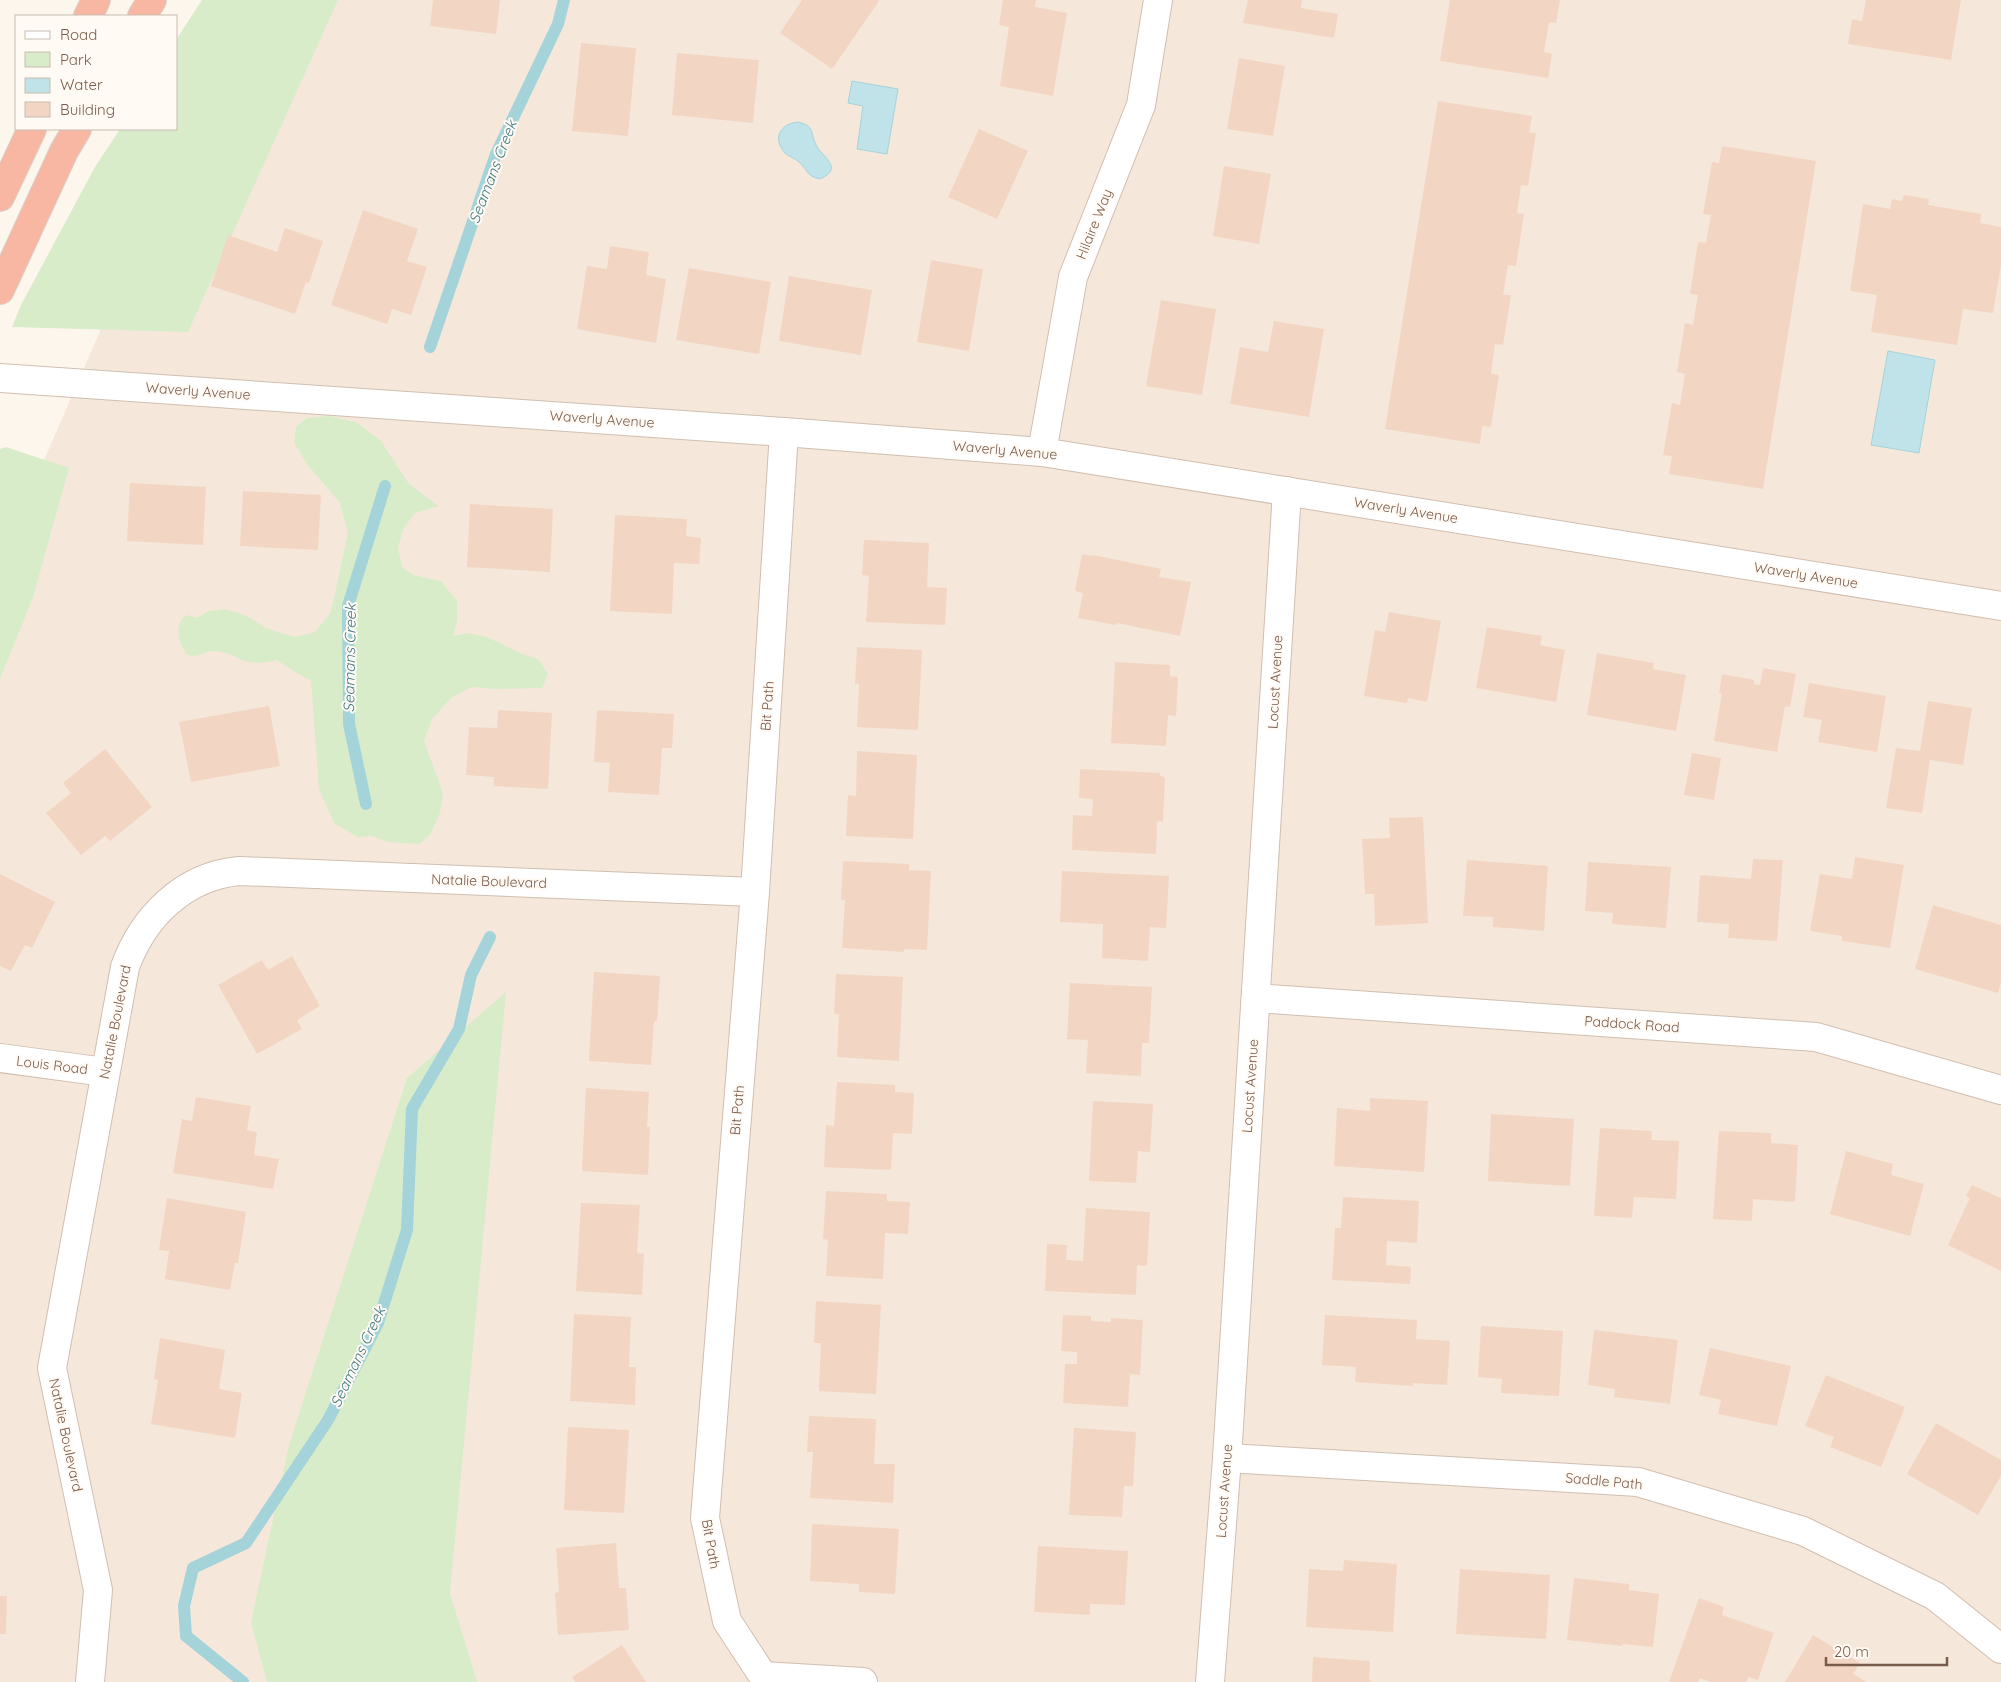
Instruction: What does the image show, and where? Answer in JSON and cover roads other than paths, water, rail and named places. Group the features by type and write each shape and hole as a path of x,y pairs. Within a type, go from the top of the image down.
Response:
{"highway":[{"path":"88,15 96,0"},
{"path":"143,15 152,0"},
{"path":"0,197 32,130"},
{"path":"0,290 64,151 76,130"}],"street":[{"name":"Hilaire Way","path":"1042,452 1073,277 1140,105 1158,0"},
{"name":"Waverly Avenue","path":"0,378 784,432 1042,452 2001,606"},
{"name":"Bit Path","path":"784,432 755,892 705,1518 727,1622 763,1676 864,1682"},
{"name":"Locust Avenue","path":"1210,1682 1227,1458 1287,491"},
{"name":"Natalie Boulevard","path":"90,1682 98,1590 52,1368 124,967 139,934 152,917 168,902 206,878 221,873 274,872 755,892"},
{"name":"Paddock Road","path":"1256,998 1816,1037 2001,1090"},
{"name":"Louis Road","path":"0,1058 104,1072"},
{"name":"Saddle Path","path":"1227,1458 1638,1482 1802,1531 1935,1596 2001,1650"}],"water":[{"path":"852,81 898,89 887,154 857,149 863,106 848,103"},
{"path":"798,122 810,128 816,145 830,162 831,171 820,179 815,178 799,162 785,153 779,142 780,133 783,129 792,123"},
{"path":"1888,351 1935,360 1919,453 1871,445"}],"waterway":[{"name":"Seamans Creek","path":"430,347 496,154 558,24 564,0"},
{"name":"Seamans Creek","path":"366,804 349,724 348,606 385,486"},
{"name":"Seamans Creek","path":"243,1682 186,1636 184,1606 193,1568 246,1543 328,1420 378,1323 407,1230 412,1109 459,1029 471,975 490,937"}]}
